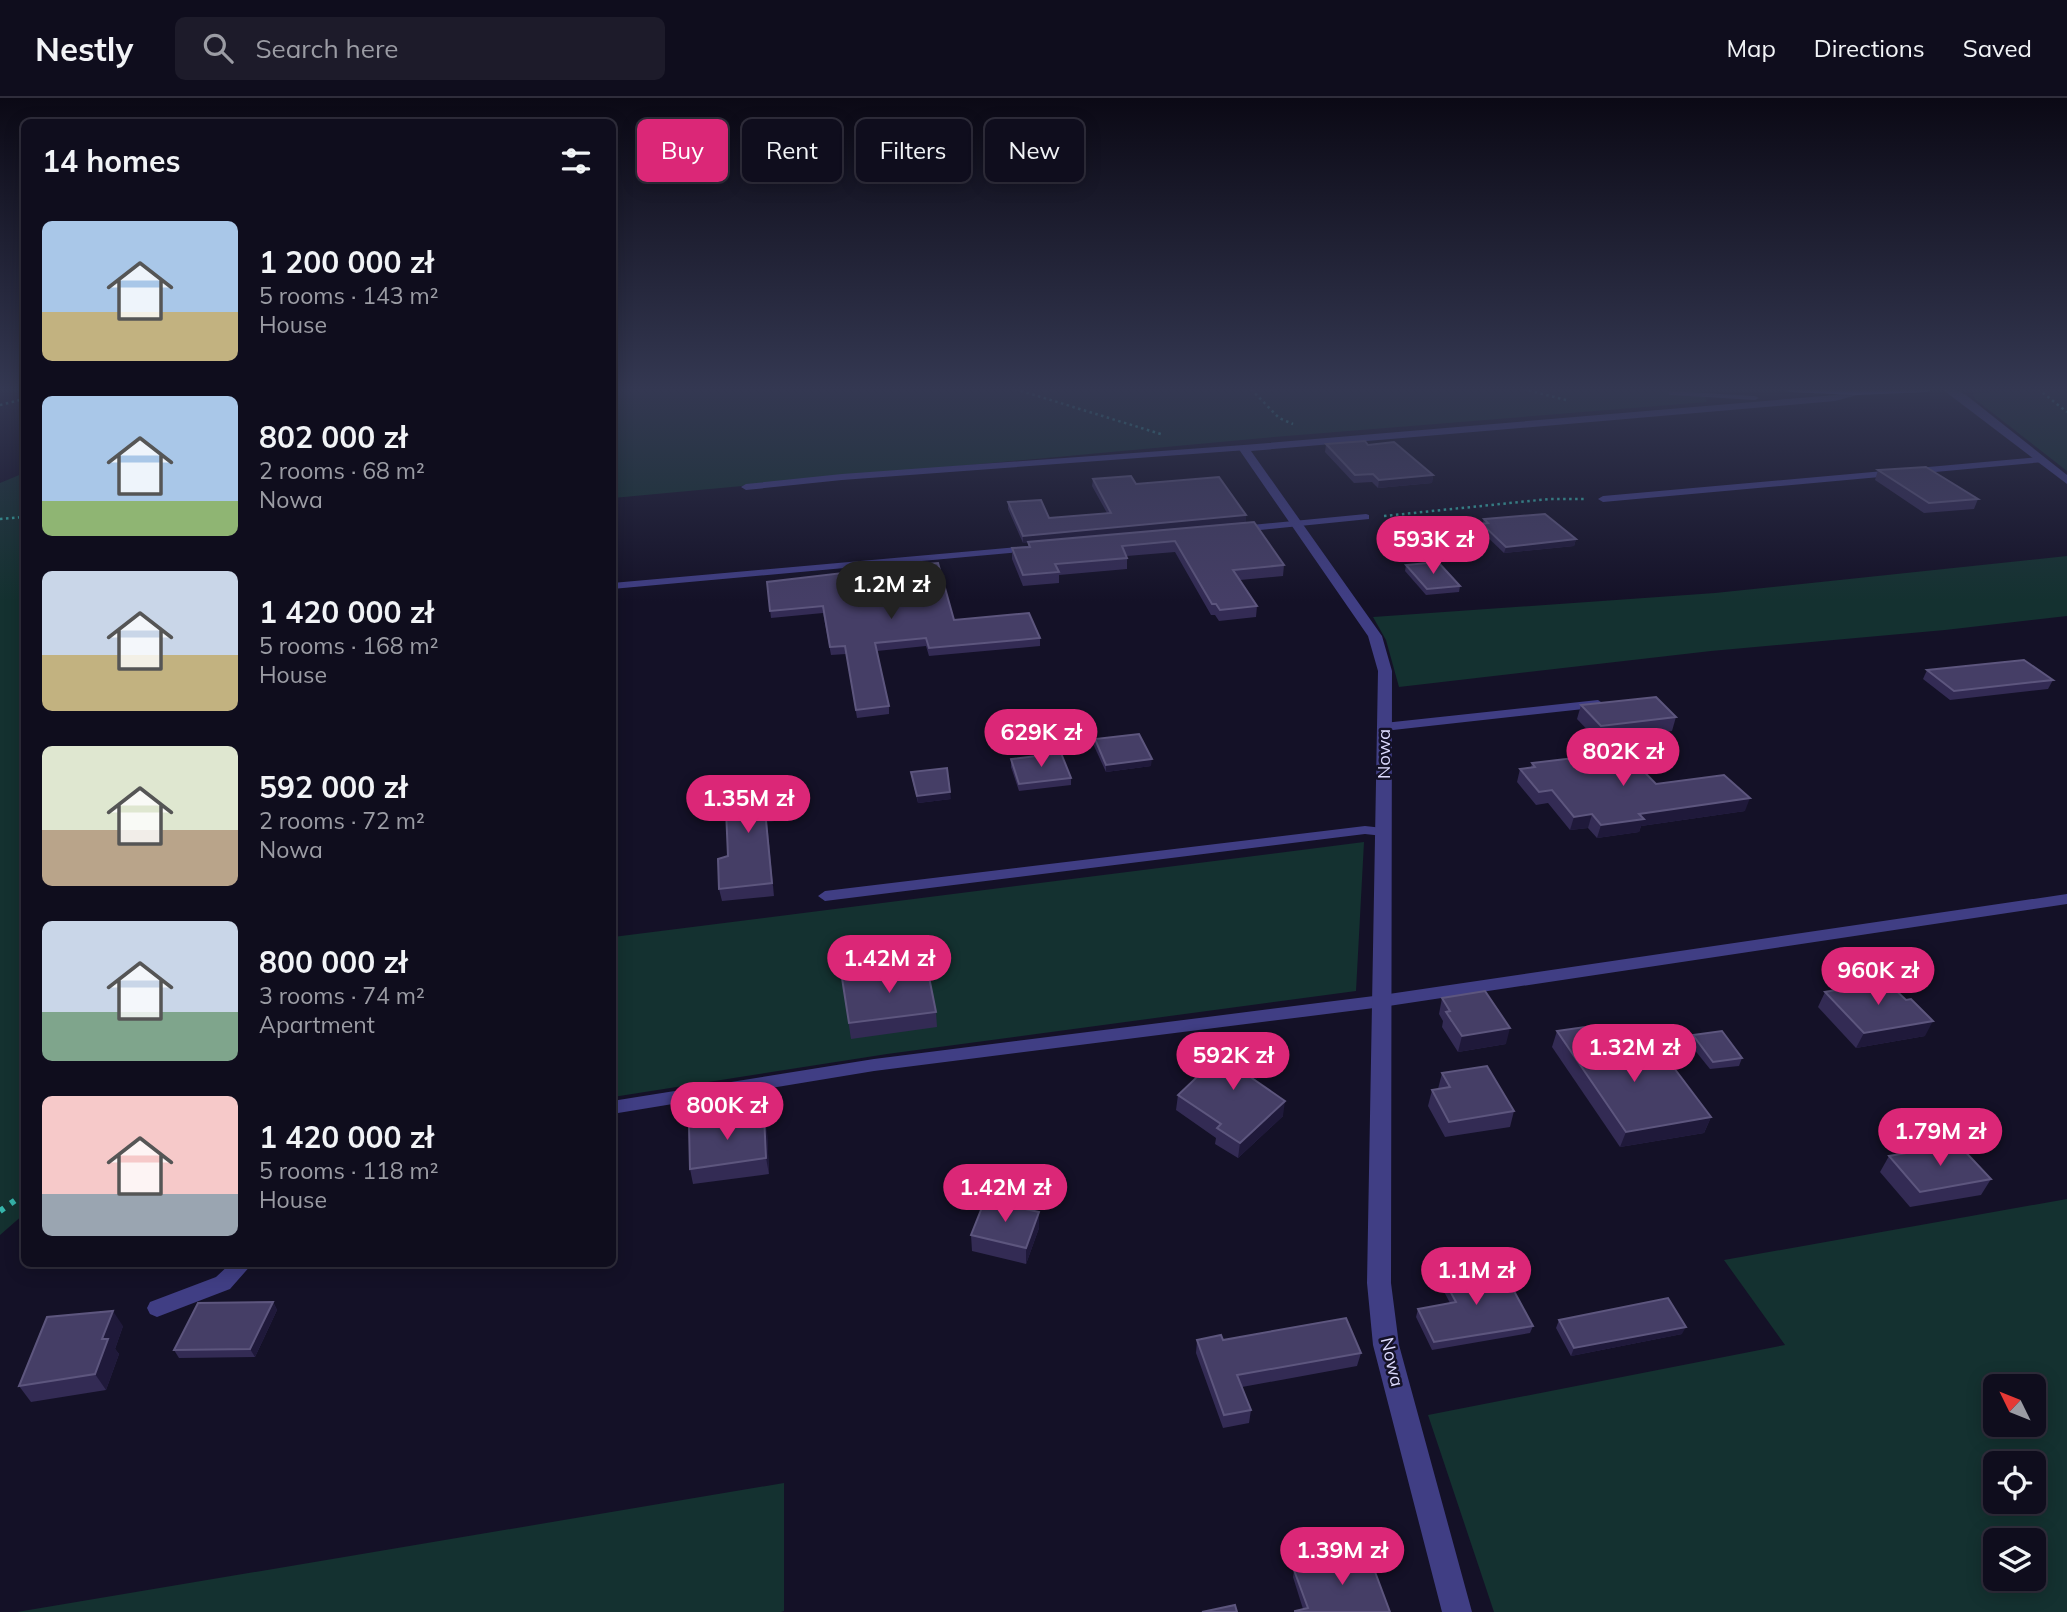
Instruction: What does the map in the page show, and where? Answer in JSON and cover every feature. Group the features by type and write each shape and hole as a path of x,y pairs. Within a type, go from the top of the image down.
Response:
{"street":[{"name":"Nowa","path":"1252,460 1375,636 1385,671 1378,1241 1386,1345 1457,1612"},
{"path":"2041,460 2067,481"}],"lane":[{"path":"746,486 1079,460"},
{"path":"1603,499 2041,460"},
{"path":"1227,530 1366,517"},
{"path":"616,586 1036,548"},
{"path":"1384,727 1618,702"},
{"path":"825,896 1364,830 1383,832"},
{"path":"616,1107 874,1065 1382,1001 2067,899"},
{"path":"157,1308 223,1283 239,1267"}],"path":[{"path":"1366,517 1549,499 1603,499"},
{"path":"0,519 21,517"},
{"path":"0,1211 21,1196"}],"green space":[{"path":"616,460 1029,460 616,498"},
{"path":"2052,460 2067,460 2067,471"},
{"path":"21,474 21,1217 0,1235 0,483"},
{"path":"2067,556 2067,616 1711,651 1399,687 1386,640 1373,617 1715,593"},
{"path":"1364,842 1356,991 887,1054 616,1097 616,937"},
{"path":"2067,1199 2067,1612 1494,1612 1428,1415 1785,1345 1724,1260"},
{"path":"784,1483 784,1611 781,1612 17,1612"}],"building":[{"path":"1341,460 1415,460 1433,475 1379,480 1373,474 1355,475"},
{"path":"1926,467 1978,499 1929,503 1878,470"},
{"path":"1131,476 1136,484 1219,477 1246,515 1023,536 1008,502 1041,500 1049,518 1111,513 1093,479"},
{"path":"1545,514 1576,539 1506,547 1482,524 1488,523 1484,519"},
{"path":"1254,522 1284,565 1233,570 1257,606 1220,610 1216,604 1212,604 1175,541 1122,546 1127,558 1055,564 1059,572 1023,575 1012,548 1030,547 1028,542"},
{"path":"1438,562 1460,586 1427,589 1406,565"},
{"path":"938,563 954,620 1029,613 1040,638 929,648 926,638 875,643 889,706 856,710 845,646 830,647 823,606 770,611 767,582 851,572 852,579 858,579 861,592 909,587 904,566"},
{"path":"2024,660 2053,680 1954,691 1927,670"},
{"path":"1656,697 1676,717 1601,726 1581,705"},
{"path":"1139,734 1152,759 1106,765 1095,739"},
{"path":"1625,752 1656,784 1724,775 1750,798 1639,814 1644,819 1601,825 1592,814 1574,817 1552,790 1539,792 1520,769 1535,767 1532,763"},
{"path":"1061,753 1071,778 1019,784 1011,759"},
{"path":"947,768 950,792 917,796 911,772"},
{"path":"777,781 780,808 765,810 772,883 719,889 718,859 728,856 725,787"},
{"path":"927,967 936,1012 849,1023 842,978"},
{"path":"1886,981 1906,1000 1911,999 1933,1021 1864,1033 1825,992"},
{"path":"1485,991 1510,1028 1462,1036 1446,1012 1450,1011 1442,998"},
{"path":"1592,1026 1620,1064 1665,1056 1711,1117 1626,1132 1557,1031"},
{"path":"1722,1031 1742,1058 1713,1062 1693,1035"},
{"path":"1239,1037 1268,1054 1246,1074 1285,1101 1240,1143 1217,1128 1221,1124 1178,1095"},
{"path":"1487,1066 1514,1111 1449,1122 1432,1090 1450,1087 1442,1073"},
{"path":"764,1115 766,1158 690,1169 689,1126"},
{"path":"1958,1144 1991,1179 1920,1192 1889,1156"},
{"path":"985,1200 1039,1212 1026,1248 971,1235"},
{"path":"1501,1267 1533,1326 1434,1342 1418,1309 1456,1302 1443,1278"},
{"path":"1668,1298 1686,1327 1574,1348 1559,1320"},
{"path":"273,1302 250,1349 174,1350 198,1303"},
{"path":"113,1311 102,1339 108,1339 95,1374 19,1386 47,1317"},
{"path":"1346,1318 1361,1353 1237,1375 1251,1410 1224,1415 1197,1340 1221,1335 1223,1340"},
{"path":"1368,1553 1390,1612 1295,1612 1308,1608 1294,1570"},
{"path":"1235,1605 1237,1612 1202,1612"}]}
